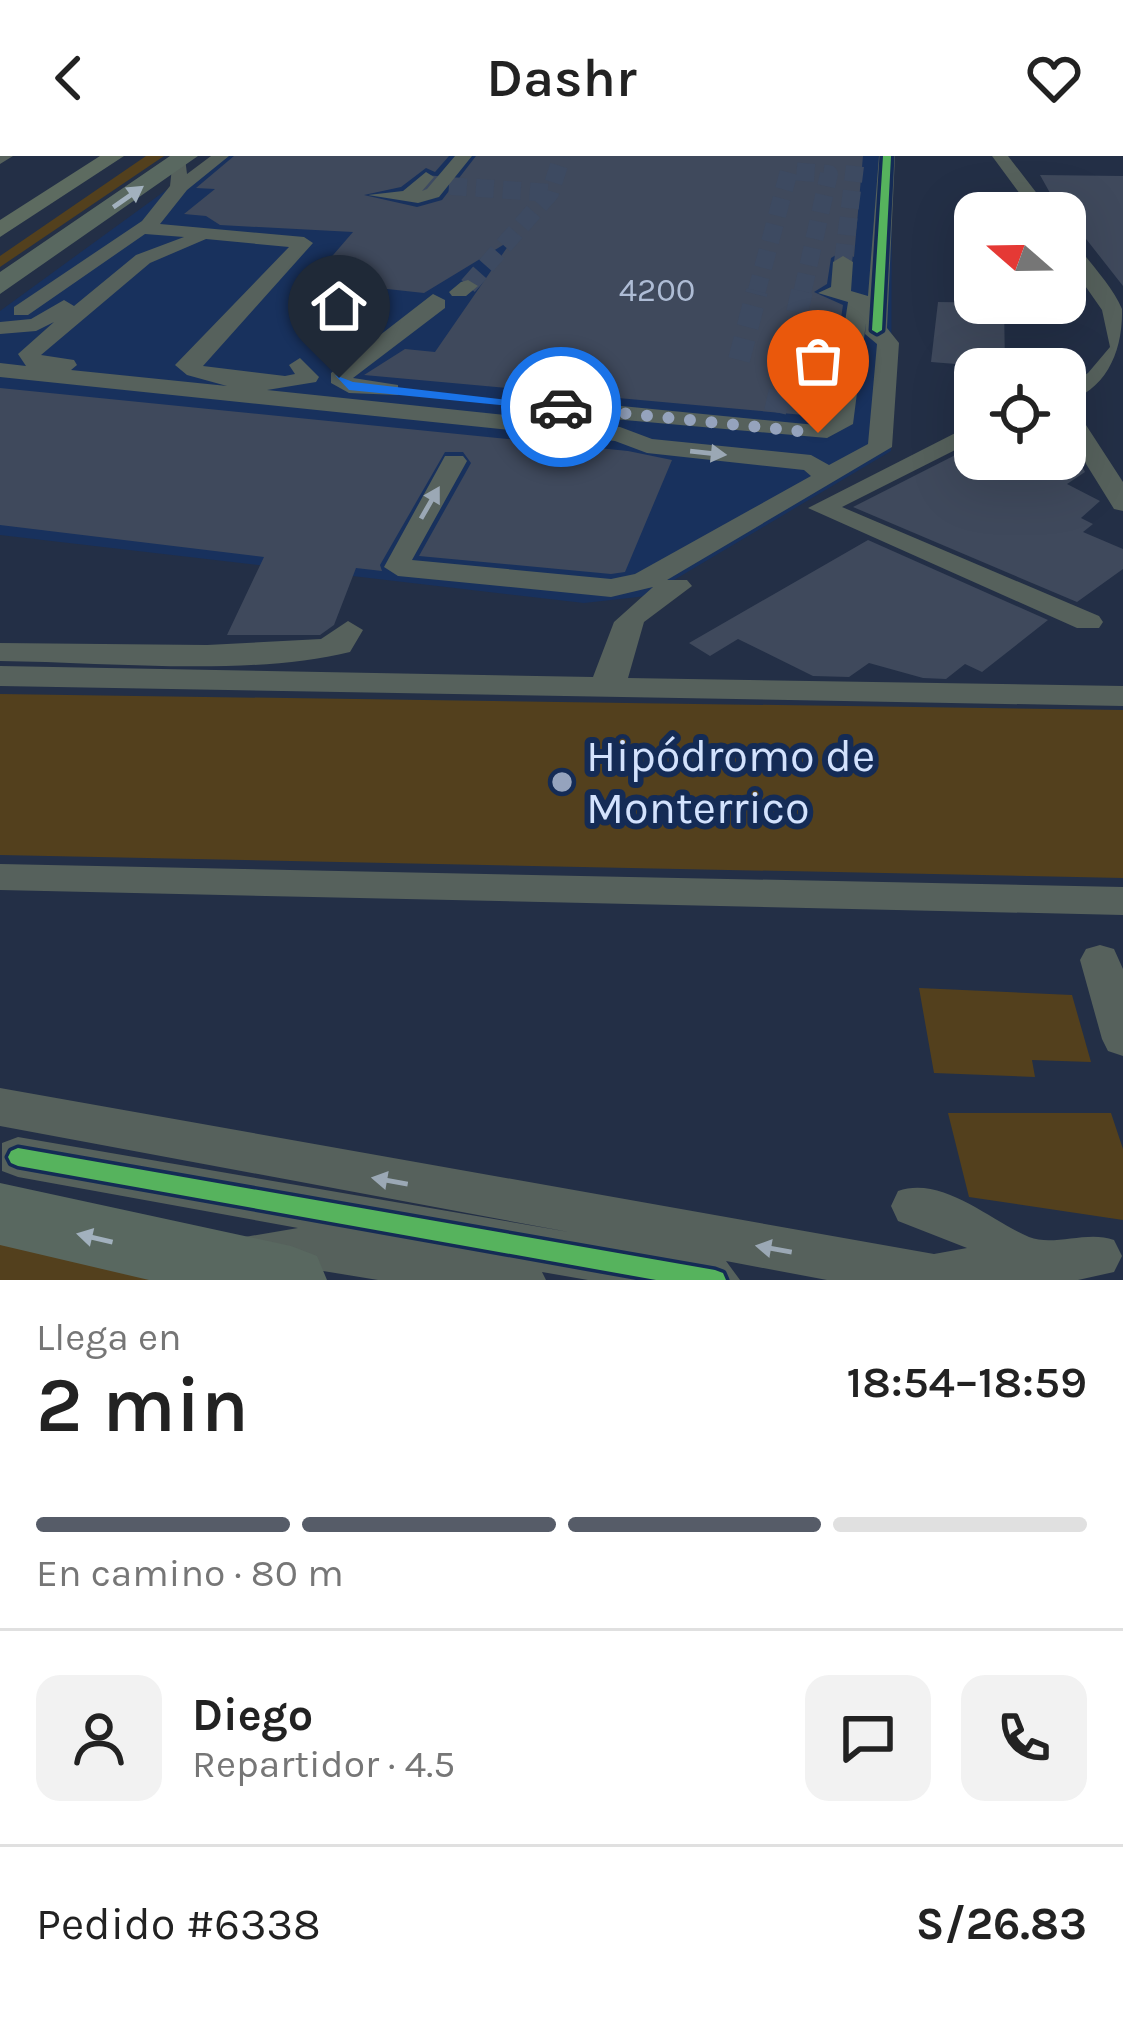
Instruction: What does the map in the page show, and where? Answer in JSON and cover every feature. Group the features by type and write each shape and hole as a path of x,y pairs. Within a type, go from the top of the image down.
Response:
{"highway":[{"path":"0,249 86,182 138,156"},
{"path":"0,285 183,159"},
{"path":"9,1185 194,1260 291,1280"}],"main road":[{"path":"0,230 86,182 114,156"}],"street":[{"path":"92,258 221,156"},
{"path":"376,195 398,196 464,156"},
{"path":"866,196 870,156"},
{"path":"601,686 612,679 624,622 640,606 870,440 873,424 866,419 877,330 887,156"},
{"path":"1000,156 1027,192"},
{"path":"0,327 175,202 183,159"},
{"path":"398,172 430,178"},
{"path":"144,226 216,234 304,244 186,361 158,374 35,362 28,354 143,260 216,234"},
{"path":"0,327 48,319 142,246 144,226"},
{"path":"62,242 92,258"},
{"path":"826,471 841,424 859,298 839,295 843,262"},
{"path":"1086,268 1115,303 1122,348 1086,383"},
{"path":"433,300 438,304 425,317 345,371 340,381 733,424 768,447 826,471 954,436"},
{"path":"454,461 406,544 398,567 611,588 682,564 826,471 880,447 888,343 877,330"},
{"path":"186,361 190,371 206,377 288,384 308,377 300,365"},
{"path":"2,370 107,369 160,380 179,391"},
{"path":"2,370 620,434 647,446 811,464 1088,622"},
{"path":"427,416 480,429 656,453"},
{"path":"1086,444 1123,503"},
{"path":"628,564 682,564"},
{"path":"0,652 298,650 338,645 348,630"},
{"path":"0,676 1123,696"},
{"path":"0,877 1123,902"},
{"path":"1100,961 1123,1039"},
{"path":"0,1107 218,1151 934,1277 1021,1262 1098,1265"},
{"path":"9,1185 715,1280"},
{"path":"915,1206 984,1231 1021,1262"},
{"path":"194,1260 317,1248 521,1280"}],"shaded area":[{"path":"146,156 164,156 0,267 0,256"},
{"path":"213,156 892,156 891,451 647,596 584,603 0,535 0,311"},
{"name":"Hipódromo de Monterrico","path":"0,694 1123,710 1123,878 0,855"},
{"path":"919,988 1072,995 1091,1062 1032,1060 1035,1077 934,1073"},
{"path":"948,1113 1111,1113 1123,1149 1123,1220 969,1197"},
{"path":"0,1239 189,1280 0,1280"}],"building":[{"path":"234,156 449,156 435,172 426,168 401,187 364,195 417,207 442,200 476,156 863,156 854,257 841,252 831,258 827,284 814,292 843,305 826,417 364,375 405,349 435,352 513,239 424,293 378,288 321,269 353,232 220,225 206,216 184,214 215,189 196,188"},
{"path":"1040,175 1123,176 1123,286 1086,239 1086,192 1049,192"},
{"path":"938,302 954,302 954,324 1004,324 1005,348 954,348 954,364 931,362"},
{"path":"0,388 628,451 672,460 625,572 611,574 419,556 471,463 463,452 445,452 380,565 382,571 356,568 334,625 320,635 227,635 264,557 0,525"},
{"path":"954,456 954,480 1073,480 1067,484 1100,501 1081,518 1093,524 1083,532 1123,549 1123,569 1077,602 853,507"},
{"path":"868,540 1048,620 982,672 965,664 946,679 923,678 869,663 849,677 813,676 738,639 710,656 689,643"}],"tunnel":[{"path":"550,193 562,156"},
{"path":"843,262 855,166"},
{"path":"756,294 789,171 829,174 802,294"},
{"path":"422,184 550,193"},
{"path":"468,286 550,193"},
{"path":"739,360 757,291"},
{"path":"775,412 802,291"}],"cycle path":[{"path":"877,330 887,156"},
{"path":"18,1157 715,1280"}],"way so far":[{"path":"561,407 818,433"}],"place":[{"name":"Hipódromo de Monterrico","path":"562,782"}],"route":[{"path":"339,378 349,386 561,407"}]}
